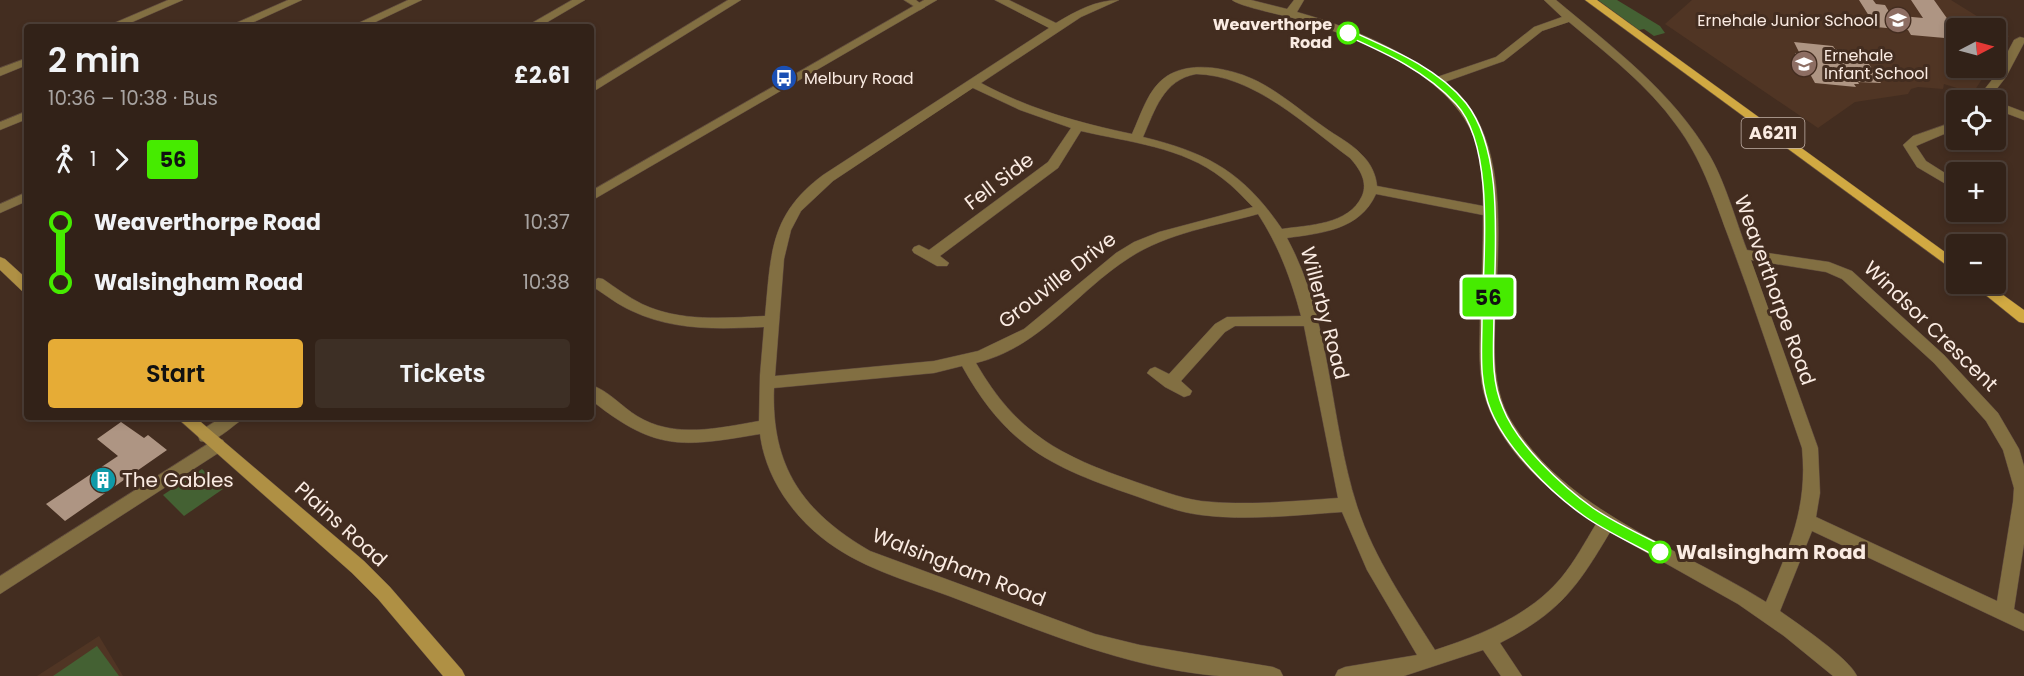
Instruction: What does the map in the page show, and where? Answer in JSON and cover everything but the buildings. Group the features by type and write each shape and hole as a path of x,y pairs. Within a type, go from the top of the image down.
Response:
{"main road":[{"name":"A6211","path":"1590,0 1946,260"},
{"path":"0,262 24,284"},
{"path":"1992,294 2024,318"},
{"name":"Plains Road","path":"188,420 358,567 384,593 455,676"}],"street":[{"path":"118,24 178,0"},
{"path":"240,24 297,0"},
{"path":"363,24 417,0"},
{"path":"536,24 580,0"},
{"path":"594,87 736,0"},
{"path":"594,195 914,3 932,0"},
{"path":"1000,0 1057,28"},
{"name":"Walsingham Road","path":"1114,0 1077,15 828,178 799,204 785,228 777,252 767,383 768,426 775,460 791,494 817,524 847,547 864,556 1095,643 1211,671 1273,676"},
{"path":"1237,0 1331,26 1370,42 1407,61 1436,81 1461,104 1479,132 1487,170 1489,212 1486,368 1493,400 1512,436 1543,472 1572,498 1606,523 1730,589 1770,614 1847,676"},
{"path":"1290,14 1299,0"},
{"name":"Weaverthorpe Road","path":"1549,0 1638,75 1682,123 1709,165 1742,254 1810,448 1814,478 1808,521 1770,614"},
{"path":"1436,81 1500,59 1538,29 1570,18"},
{"path":"1990,90 2020,40"},
{"path":"0,72 24,62"},
{"path":"1136,139 1160,89 1167,82 1191,72 1226,73 1246,79 1261,88 1355,155 1366,168 1371,189 1364,207 1350,219 1280,234"},
{"name":"Willerby Road","path":"973,83 1006,101 1078,126 1171,147 1207,163 1237,182 1262,208 1280,234 1296,273 1310,321 1348,505 1364,544 1431,660"},
{"path":"2006,109 2024,116"},
{"path":"0,126 24,116"},
{"name":"Fell Side","path":"931,257 1053,165 1078,126"},
{"path":"1946,129 1917,139 1909,145 1915,158 1946,179"},
{"path":"1371,189 1489,212"},
{"path":"0,209 24,197"},
{"name":"Grouville Drive","path":"767,383 934,367 968,361 995,351 1029,333 1121,256 1139,244 1262,208"},
{"name":"Windsor Crescent","path":"1742,254 1829,267 1847,275 1939,359 1992,417 2011,449 2022,488 2022,502 2004,613"},
{"path":"598,283 639,308 675,320 703,324 772,321"},
{"path":"1155,373 1177,387 1220,328 1232,321 1310,321"},
{"path":"968,361 983,390 1013,428 1048,454 1080,470 1162,498 1200,507 1283,508 1348,505"},
{"path":"594,393 642,428 674,436 711,435 768,426"},
{"path":"0,586 211,440 231,420"},
{"path":"1808,521 2024,623"},
{"path":"1345,676 1398,669 1431,660 1486,640 1542,608 1562,590 1606,523"},
{"path":"1486,640 1512,676"}],"shaded area":[{"path":"1692,0 1951,0 1980,18 1946,18 1946,78 1983,78 1975,90 1963,90 1944,84 1943,89 1918,87 1911,89 1908,94 1855,102 1818,128 1665,24"},
{"path":"99,636 123,676 37,676"}],"green space":[{"path":"1598,0 1617,0 1660,26 1665,33 1654,36 1644,29 1639,30"},
{"path":"202,469 223,489 184,516 163,495"},
{"path":"97,646 119,676 53,676"}],"bus line":[{"name":"56","path":"1348,33 1397,55 1436,81 1461,104 1479,132 1487,170 1489,212 1487,381 1497,411 1512,436 1556,485 1589,512 1660,552"}],"place":[{"name":"Ernehale Junior School","path":"1898,20"},
{"name":"Weaverthorpe Road","path":"1348,33"},
{"name":"Ernehale Infant School","path":"1804,64"},
{"name":"Melbury Road","path":"784,78"},
{"name":"The Gables","path":"103,480"},
{"name":"Walsingham Road","path":"1660,552"}]}
